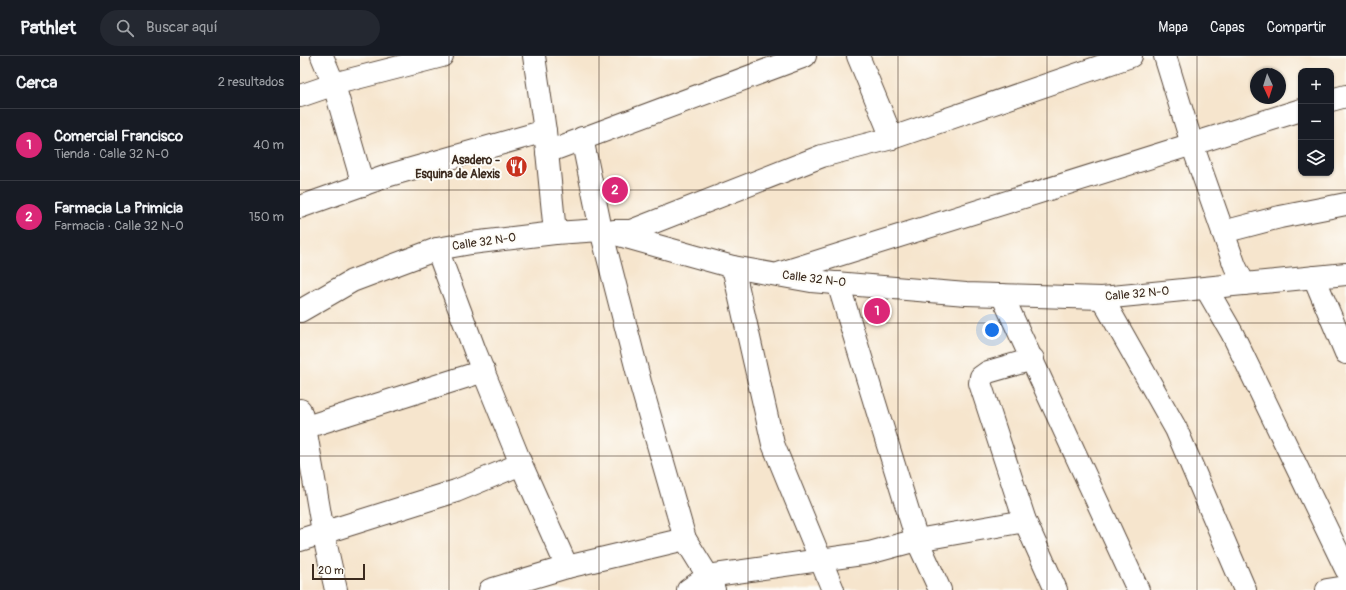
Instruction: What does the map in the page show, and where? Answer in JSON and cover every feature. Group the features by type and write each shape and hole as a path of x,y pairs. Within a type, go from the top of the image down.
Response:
{"street":[{"path":"322,56 334,85 363,185"},
{"path":"300,96 334,85 442,56"},
{"path":"534,56 546,141 555,232"},
{"path":"300,207 390,175 546,141 582,138 805,56"},
{"path":"858,56 892,138"},
{"path":"601,230 631,231 822,156 892,138 1131,56"},
{"path":"1165,56 1192,144 1235,266 1244,284"},
{"path":"1334,99 1346,96"},
{"path":"777,275 1298,111"},
{"path":"582,138 601,230 640,382 685,539 711,583"},
{"path":"1223,232 1280,216 1346,204"},
{"name":"Calle 32 N-O","path":"300,311 352,281 437,249 555,232 601,230 733,267 777,275 838,283 966,294 1102,298 1346,274"},
{"path":"437,249 521,464 567,567"},
{"path":"733,267 773,444 833,590"},
{"path":"1314,277 1346,353"},
{"path":"838,283 917,540 940,590"},
{"path":"1206,288 1232,333 1346,569"},
{"path":"1002,295 1033,359 1138,590"},
{"path":"1102,298 1176,429 1245,590"},
{"path":"1033,359 988,372 981,377 980,384 1025,521 1056,590"},
{"path":"336,590 323,532 302,422 484,371"},
{"path":"300,540 456,491 521,464"},
{"path":"688,590 711,583 820,560 869,553 917,540 1025,521"},
{"path":"490,590 567,567 685,539"},
{"path":"1327,590 1346,587"}],"place":[{"name":"Asadero - Esquina de Alexis","path":"516,167"},
{"name":"Farmacia La Primicia","path":"615,190"},
{"name":"Comercial Francisco","path":"877,311"}]}
